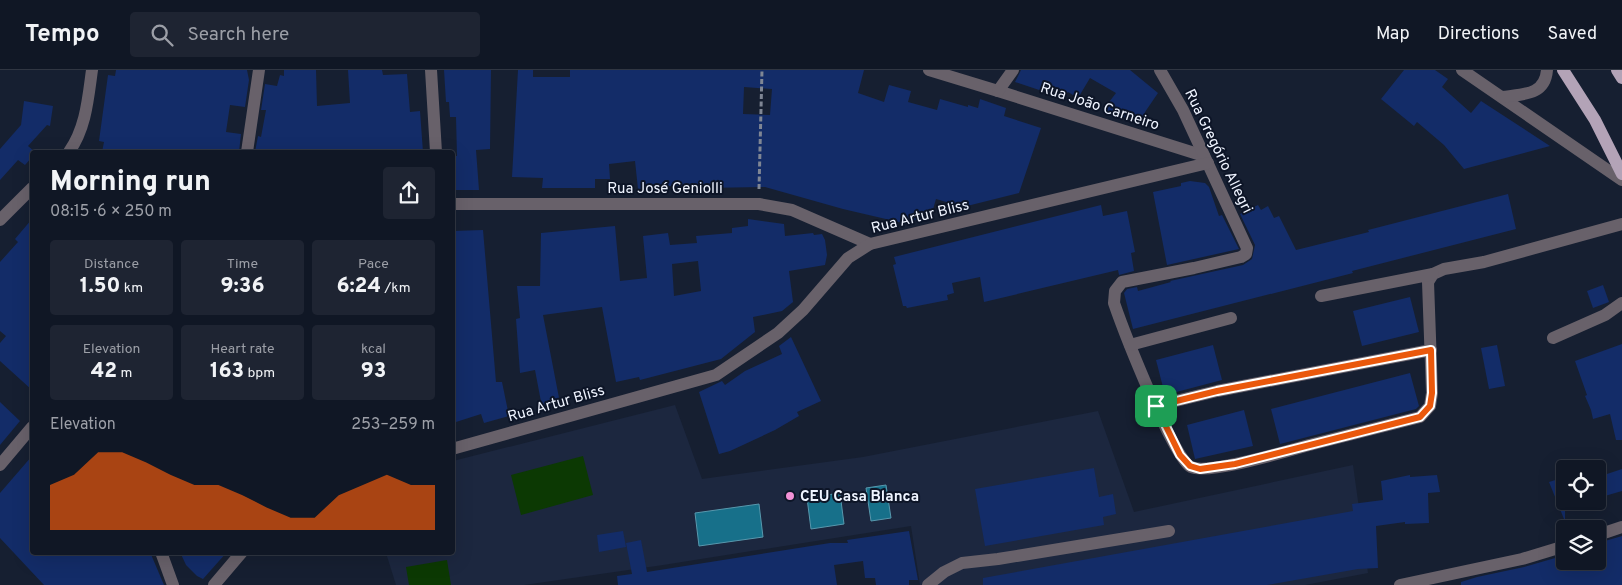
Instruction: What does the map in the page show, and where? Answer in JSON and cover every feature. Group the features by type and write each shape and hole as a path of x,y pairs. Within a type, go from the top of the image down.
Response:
{"main road":[{"path":"1563,70 1595,120 1622,174"},
{"path":"1617,70 1622,78"}],"street":[{"path":"70,150 80,134 84,122 92,70"},
{"path":"247,150 259,70"},
{"path":"431,70 436,150"},
{"name":"Rua João Carneiro","path":"929,70 998,90 1206,159"},
{"path":"998,90 1013,70"},
{"name":"Rua Gregório Allegri","path":"1130,345 1114,304 1115,291 1122,282 1242,257 1246,254 1247,248 1183,110 1160,70"},
{"path":"1462,70 1622,180"},
{"path":"1502,97 1536,91 1542,85 1547,70"},
{"name":"Rua Artur Bliss","path":"455,448 716,375 778,333 803,310 848,258 870,244 1206,159"},
{"path":"0,220 30,190"},
{"name":"Rua José Geniolli","path":"455,204 759,204 792,210 870,244"},
{"path":"1321,296 1433,274 1444,268 1484,262 1622,224"},
{"path":"1231,318 1130,345 1156,406 1180,455 1190,466 1200,469 1235,464 1420,417 1430,406 1432,393 1428,282 1433,274"},
{"path":"1553,338 1604,315 1622,302"},
{"path":"1156,406 1217,391 1431,350"},
{"path":"0,465 27,443"},
{"path":"1606,532 1622,527"},
{"path":"928,585 944,572 962,563 998,559 1169,531"},
{"path":"1400,585 1426,582 1522,559 1556,549"},
{"path":"162,555 173,585"},
{"path":"214,585 239,555"}],"path":[{"path":"759,204 762,70"}],"shaded area":[{"name":"CEU Casa Blanca","path":"675,405 702,479 863,457 1098,411 1134,512 1353,465 1368,573 1305,585 920,585 911,526 524,585 396,585 387,555 455,555 455,460"},
{"path":"886,485 891,518 871,521 866,488"},
{"path":"840,493 844,524 811,529 807,498"},
{"path":"759,504 763,537 699,546 695,513"}],"green space":[{"path":"583,456 593,495 521,515 511,475"},
{"path":"447,560 451,585 409,585 406,567"}],"building":[{"path":"116,70 247,70 249,80 245,107 230,105 226,132 241,134 239,150 102,150 104,142 99,141 108,75 115,76"},
{"path":"284,70 316,70 317,106 350,103 348,70 382,70 383,75 407,74 410,112 420,111 423,150 255,150 258,136 261,137 266,110 261,110 265,84 277,86 280,75 284,76"},
{"path":"444,70 491,70 490,149 476,150 479,190 455,190 455,156 457,156 456,117 450,117 449,102 446,102"},
{"path":"518,70 533,70 533,77 570,77 570,70 864,70 858,93 884,102 889,85 911,91 908,102 937,110 940,99 978,108 980,99 1006,108 1004,116 1041,128 1019,193 963,207 936,199 931,216 903,223 843,209 765,187 702,188 702,186 665,186 665,189 638,189 635,161 609,164 610,179 595,179 595,188 542,188 543,178 512,177","holes":["744,87 772,89 770,115 743,114"]},
{"path":"1021,70 1130,70 1158,93 1145,112 1142,123 1103,110 1116,93 1090,78 1078,98 1068,92 1063,98 1015,82"},
{"path":"1404,70 1435,70 1448,79 1442,87 1471,113 1481,101 1550,146 1464,169 1444,145 1417,122 1414,126 1381,99"},
{"path":"24,101 53,106 50,126 47,125 28,146 33,150 30,150 30,159 25,165 18,160 0,180 0,149 21,125"},
{"path":"1190,181 1205,183 1209,187 1219,216 1222,215 1239,249 1167,265 1153,192 1181,186 1181,183"},
{"path":"1508,194 1516,229 1133,329 1124,293 1127,289 1137,287 1138,291 1170,281 1243,265 1252,259 1255,245 1240,214 1258,205 1261,210 1268,206 1274,218 1279,216 1296,250"},
{"path":"1101,205 1103,216 1127,211 1135,252 1131,253 1134,271 1119,275 1118,270 984,302 980,277 952,283 954,293 947,295 948,300 907,308 903,306 893,265 896,264 894,257"},
{"path":"748,219 784,224 785,236 822,234 825,240 827,255 825,265 789,271 793,302 782,311 753,317 755,332 721,359 640,380 639,377 616,382 602,307 543,315 560,403 542,407 535,370 520,373 516,319 520,318 517,286 540,286 541,233 615,226 620,281 647,278 643,236 668,233 670,245 697,243 696,236 732,233 732,228 748,226","holes":["698,261 701,291 674,296 672,264"]},
{"path":"30,221 30,388 0,361 0,343 6,336 0,331 0,262 18,242 15,239"},
{"path":"483,230 496,382 502,382 509,416 484,423 481,414 456,422 455,420 455,231"},
{"path":"1603,285 1609,302 1593,308 1587,291"},
{"path":"1410,297 1419,332 1362,346 1353,311"},
{"path":"791,337 821,401 797,412 799,416 775,430 730,451 719,454 699,392 722,381 725,385 745,371 782,354 779,346"},
{"path":"1622,344 1622,440 1616,440 1610,414 1593,419 1575,361"},
{"path":"1213,345 1222,380 1165,395 1156,360"},
{"path":"1497,345 1505,386 1489,389 1481,348"},
{"path":"1410,373 1419,406 1416,409 1280,444 1271,409"},
{"path":"0,402 20,421 0,445"},
{"path":"1244,410 1253,446 1195,459 1187,425"},
{"path":"30,458 30,555 151,555 164,585 44,585 0,538 0,493"},
{"path":"1094,468 1099,497 1113,494 1116,514 1103,517 1104,525 985,546 975,489"},
{"path":"1622,469 1622,491 1606,496 1606,474"},
{"path":"1410,475 1410,477 1437,475 1440,492 1428,493 1429,523 1405,524 1405,522 1376,526 1378,568 1358,569 1267,585 983,585 983,578 1353,511 1352,504 1383,500 1381,481"},
{"path":"1556,480 1556,499 1549,482"},
{"path":"1560,510 1565,510 1564,519"},
{"path":"623,531 626,547 599,552 597,535"},
{"path":"909,531 918,580 909,580 909,585 876,585 875,578 865,578 863,561 834,565 837,585 618,585 617,576 632,574 626,543 641,540 647,572 830,543 848,543 847,540"},
{"path":"1622,536 1622,585 1461,585 1461,582 1477,577 1556,558 1556,570 1606,570 1606,541"},
{"path":"181,555 224,555 203,579 186,565"}],"place":[{"name":"CEU Casa Blanca","path":"790,496"}],"route":[{"path":"1431,350 1432,393 1430,406 1420,417 1235,464 1200,469 1190,466 1180,455 1156,406 1217,391 1431,350"}]}
